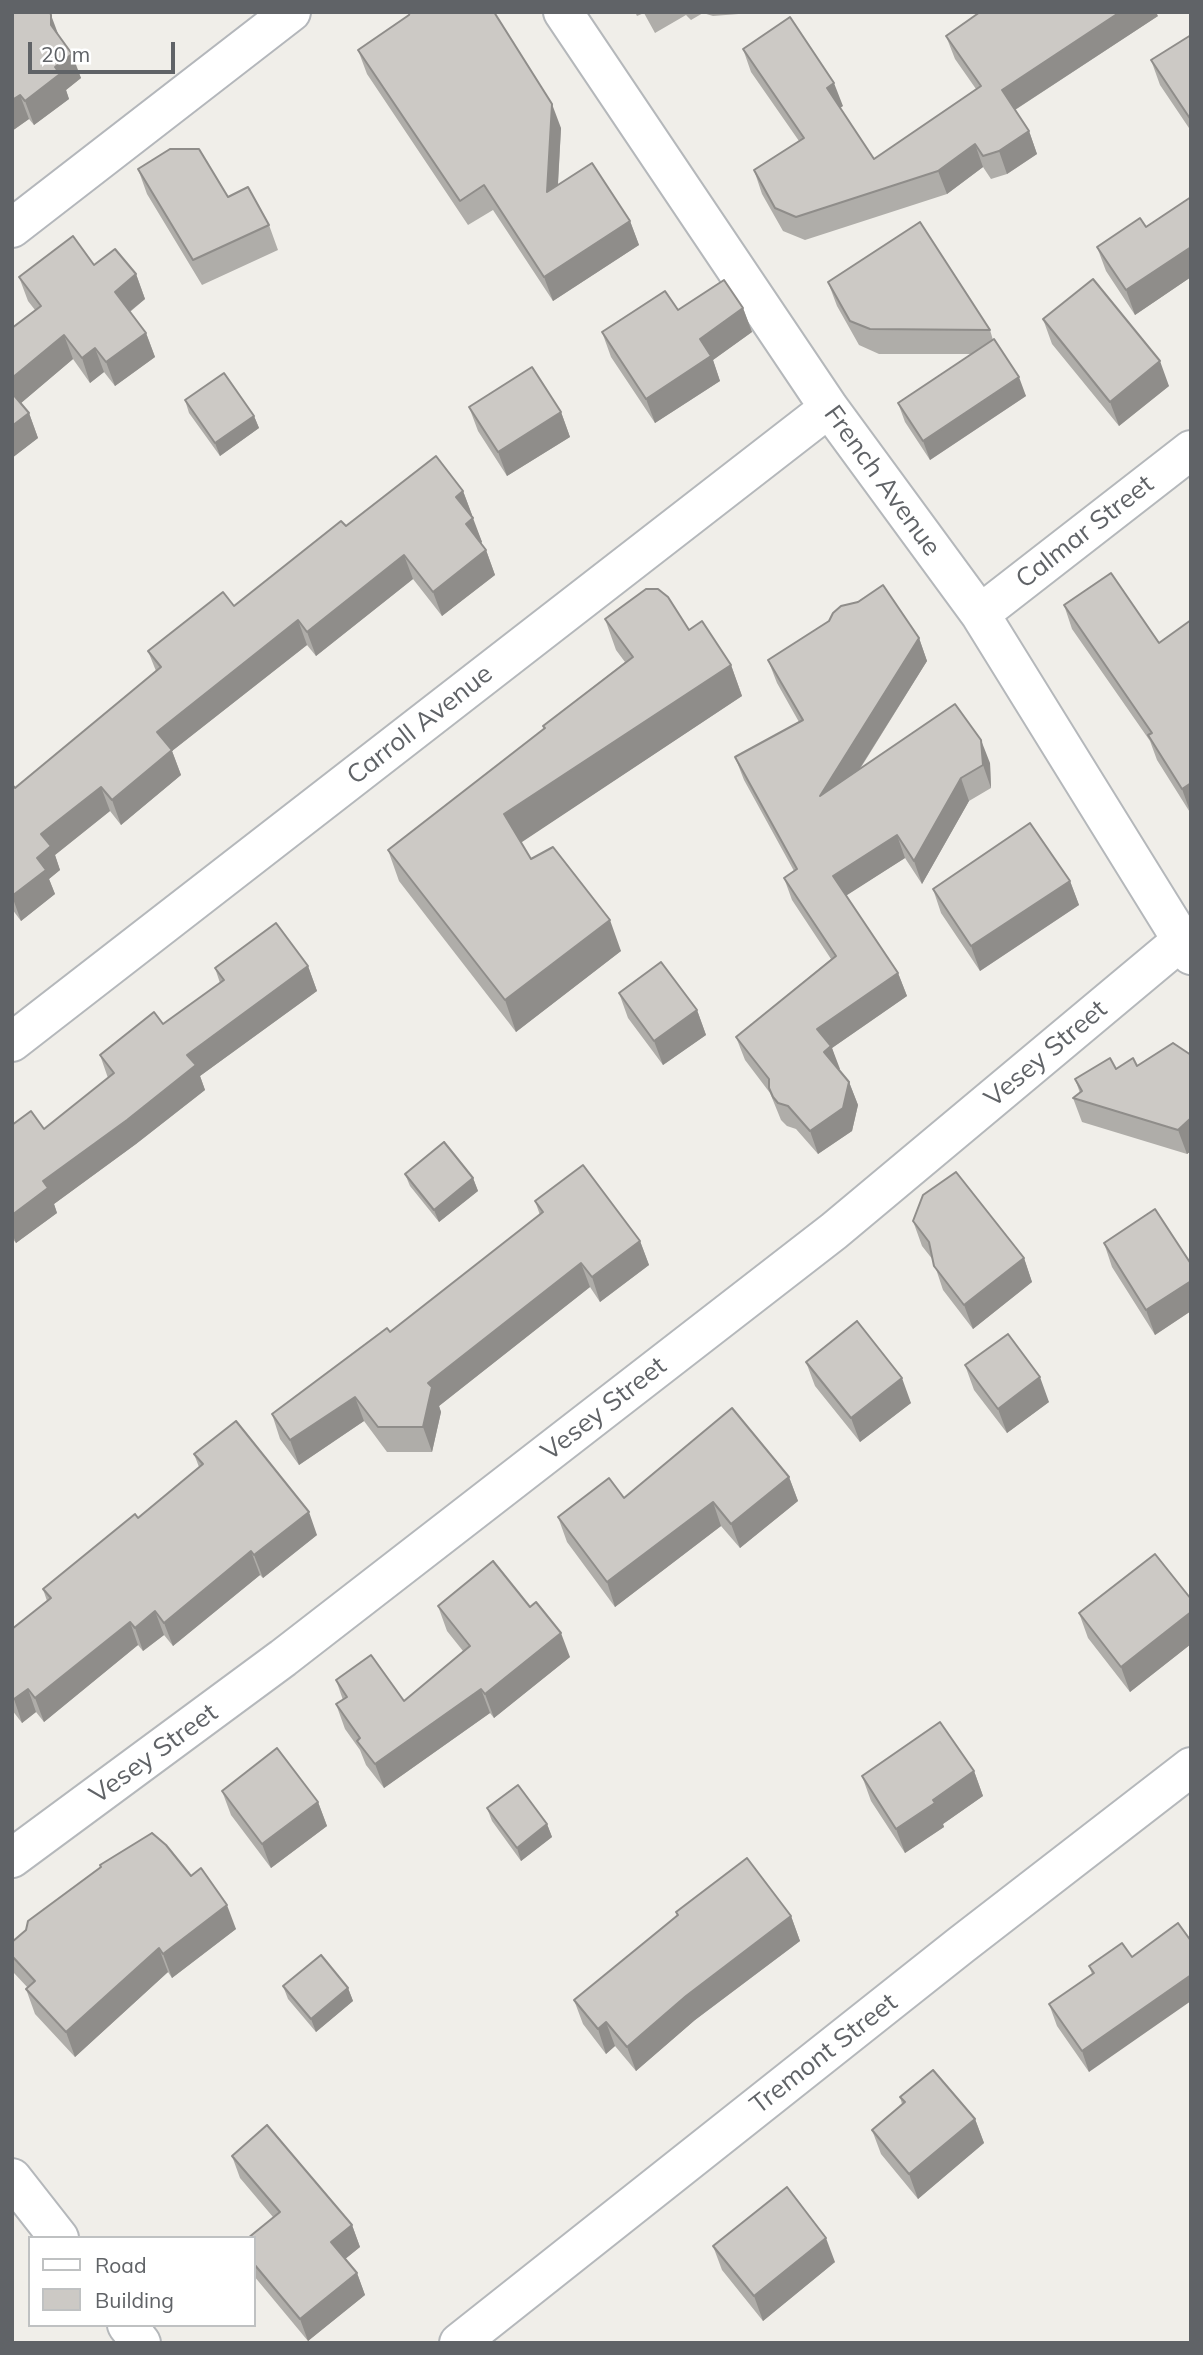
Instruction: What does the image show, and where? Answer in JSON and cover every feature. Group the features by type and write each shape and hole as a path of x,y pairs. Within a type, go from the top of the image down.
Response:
{"street":[{"path":"12,228 291,12"},
{"name":"French Avenue","path":"563,12 829,408 980,614 1186,948"},
{"name":"Carroll Avenue","path":"12,1042 829,408"},
{"name":"Calmar Street","path":"980,614 1191,450"},
{"name":"Vesey Street","path":"12,1858 284,1658 834,1231 1186,948"},
{"name":"Tremont Street","path":"459,2343 950,1953 1191,1768"},
{"path":"12,2178 57,2236"},
{"path":"129,2327 141,2343"}],"building":[{"path":"12,12 50,12 51,25 72,54 55,67 60,74 25,101 20,95 12,100"},
{"path":"410,12 494,12 552,104 547,192 592,163 630,221 544,277 484,185 460,201 358,50"},
{"path":"980,12 1120,12 1002,90 1029,131 999,151 983,156 975,144 938,171 796,217 775,208 754,170 804,138 743,49 790,17 834,83 827,88 874,159 981,86 946,36"},
{"path":"1191,35 1191,120 1151,60"},
{"path":"170,149 199,149 228,197 248,187 269,225 193,260 138,169"},
{"path":"1191,197 1191,247 1126,290 1097,247 1140,218 1146,227"},
{"path":"920,222 990,330 870,329 850,321 828,282"},
{"path":"73,236 94,265 115,249 136,274 115,292 146,333 106,362 95,348 82,358 64,335 12,378 12,328 41,306 19,277"},
{"path":"1093,279 1160,361 1110,402 1043,319"},
{"path":"724,280 743,308 700,339 711,356 646,399 602,332 665,291 678,310"},
{"path":"994,339 1019,377 923,441 898,403"},
{"path":"532,367 561,412 498,452 469,407"},
{"path":"224,373 254,416 215,443 185,400"},
{"path":"12,393 29,413 12,426"},
{"path":"436,456 463,491 456,497 473,518 466,524 486,550 433,592 404,555 307,632 298,620 157,732 172,750 112,800 101,787 41,834 51,846 37,858 46,870 12,896 12,784 15,788 161,667 148,651 223,592 234,606 341,521 346,526"},
{"path":"1111,573 1159,643 1191,620 1191,783 1182,789 1148,735 1152,733 1064,605"},
{"path":"883,585 919,638 820,796 955,704 981,740 983,765 961,778 914,861 897,835 833,876 898,973 817,1029 831,1046 824,1052 849,1082 843,1108 810,1131 788,1106 778,1103 773,1097 769,1079 736,1037 836,956 784,878 797,869 735,757 803,720 768,660 829,621 841,606 858,602"},
{"path":"646,589 658,589 668,597 689,630 702,621 731,665 504,814 531,859 553,847 610,920 505,1000 388,850 633,657 605,619"},
{"path":"1030,823 1070,881 971,946 933,889"},
{"path":"276,923 308,966 187,1055 196,1065 127,1120 43,1181 48,1188 12,1215 12,1125 31,1111 44,1129 114,1073 100,1055 154,1012 163,1024 224,980 215,968"},
{"path":"661,962 697,1010 654,1041 619,993"},
{"path":"1173,1043 1191,1055 1191,1118 1178,1130 1073,1098 1082,1091 1075,1079 1110,1058 1116,1069 1133,1058 1137,1066"},
{"path":"444,1142 473,1178 434,1210 405,1174"},
{"path":"583,1165 640,1241 592,1277 581,1263 428,1383 432,1387 423,1427 378,1427 355,1397 290,1440 272,1414 387,1328 390,1332 543,1212 535,1201"},
{"path":"956,1172 1024,1258 964,1305 934,1266 929,1242 913,1221 923,1195"},
{"path":"1155,1209 1191,1264 1191,1281 1146,1310 1104,1243"},
{"path":"857,1321 902,1378 851,1418 806,1362"},
{"path":"1008,1334 1040,1377 998,1409 965,1365"},
{"path":"732,1408 789,1477 731,1524 713,1502 607,1582 558,1517 609,1478 624,1498"},
{"path":"236,1421 309,1512 254,1555 251,1551 164,1623 155,1611 135,1628 130,1622 35,1698 28,1689 14,1699 12,1629 51,1598 43,1589 135,1514 138,1518 203,1464 194,1454"},
{"path":"1155,1554 1191,1599 1191,1612 1121,1667 1079,1613"},
{"path":"493,1561 530,1607 536,1602 561,1633 485,1694 481,1689 375,1764 357,1741 360,1738 336,1704 347,1697 336,1680 371,1655 404,1701 470,1646 438,1606"},
{"path":"940,1722 974,1771 933,1800 935,1803 896,1829 862,1776"},
{"path":"277,1748 318,1802 262,1844 222,1791"},
{"path":"518,1785 547,1824 517,1848 487,1808"},
{"path":"152,1833 166,1845 191,1876 201,1868 227,1905 163,1954 159,1948 66,2032 26,1989 35,1981 12,1956 12,1942 26,1930 28,1921 101,1867 100,1865"},
{"path":"747,1858 791,1916 686,1996 627,2047 606,2022 598,2029 574,2000 678,1915 676,1912"},
{"path":"1178,1923 1191,1941 1191,1975 1082,2051 1049,2004 1094,1973 1089,1966 1122,1943 1132,1957"},
{"path":"321,1955 348,1988 311,2019 283,1986"},
{"path":"933,2070 975,2119 909,2174 872,2130 905,2102 900,2097"},
{"path":"267,2125 352,2225 331,2242 357,2273 300,2319 256,2266 256,2236 250,2236 280,2212 232,2156"},
{"path":"787,2187 826,2238 754,2296 713,2246"}]}
